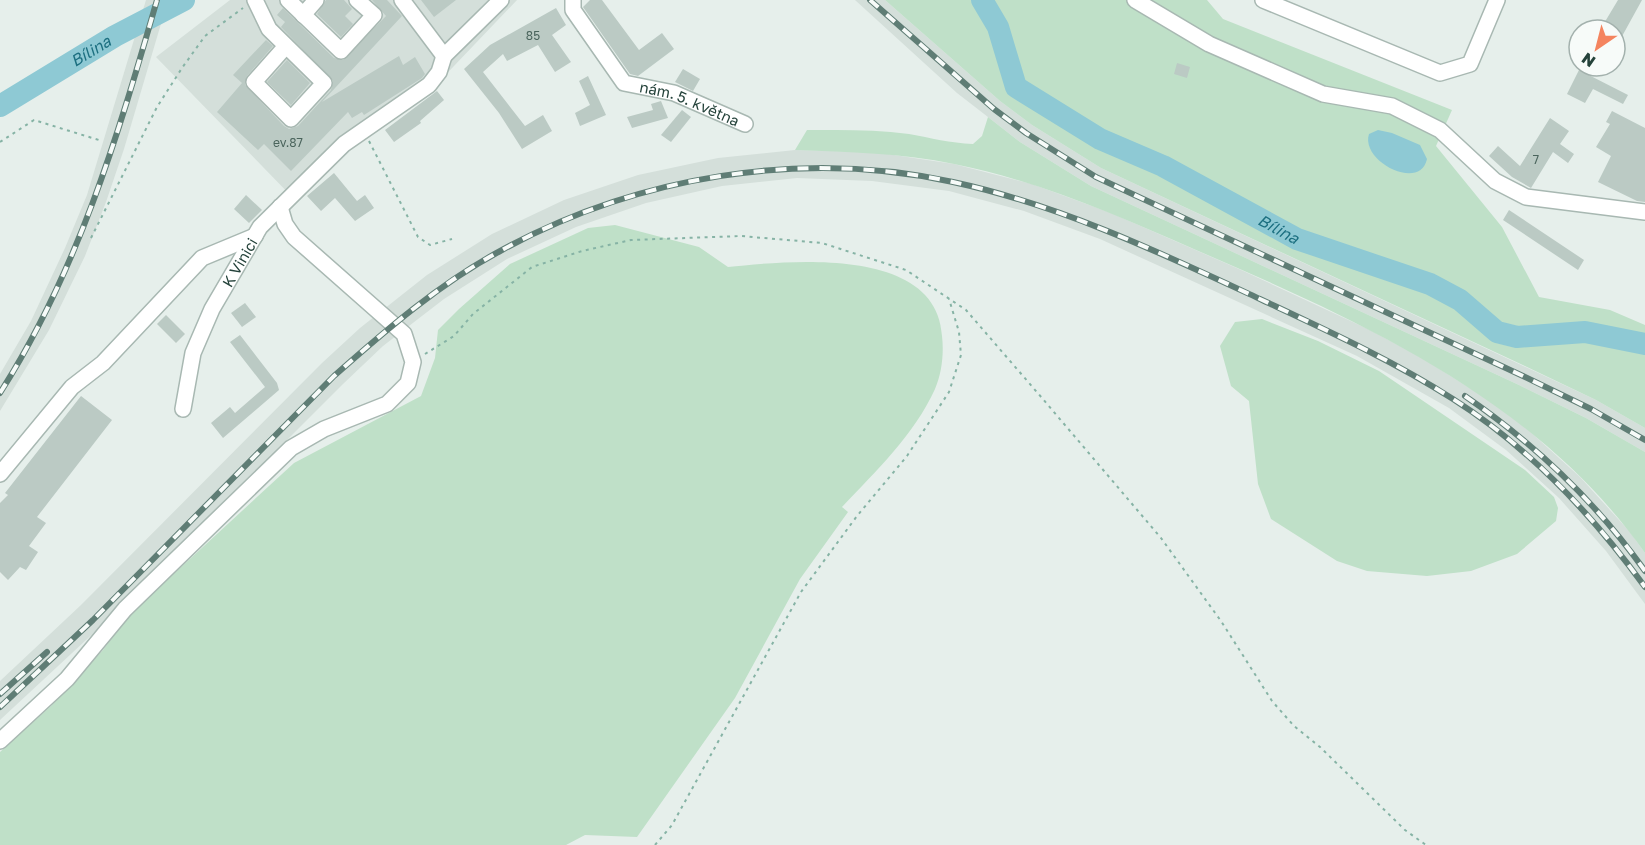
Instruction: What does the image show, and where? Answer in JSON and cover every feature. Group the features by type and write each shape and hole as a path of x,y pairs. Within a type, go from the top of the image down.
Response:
{"street":[{"path":"288,0 341,51 374,15 357,0"},
{"path":"303,15 316,0"},
{"path":"402,0 444,56"},
{"path":"364,130 429,85 439,72 444,56 501,0"},
{"name":"nám. 5. května","path":"573,0 573,10 624,83 674,93 745,123"},
{"path":"1135,0 1209,44 1323,94 1392,106 1440,130 1495,181 1526,197 1645,213"},
{"path":"1263,0 1440,72 1470,64 1495,1"},
{"path":"254,1 269,29 324,83 291,119 254,82 286,46"},
{"name":"K Vinici","path":"183,409 193,353 212,309 255,236 280,207 344,144 364,130"},
{"path":"0,741 67,679 131,603 214,526 291,448 324,429 387,404 408,383 413,362 404,334 294,237 285,224 280,207"},
{"path":"0,474 72,387 103,363 202,258 255,236"}],"path":[{"path":"91,238 157,106 188,60 205,36 230,15 254,1"},
{"path":"0,141 34,120 102,141"},
{"path":"364,130 418,237 430,244 452,239"},
{"path":"413,362 454,336 473,314 532,267 582,251 631,240 741,236 822,243 869,256 906,270 966,310 1161,538 1221,621 1272,701 1294,726 1320,747 1405,830 1426,845"},
{"path":"655,845 672,825 801,592 857,516 907,456 949,392 961,355 958,332 949,299"}],"shaded area":[{"path":"146,0 168,0 106,202 85,256 49,330 0,411 0,374 31,321 87,195"},
{"path":"230,0 517,0 433,88 348,148 296,201 156,57"},
{"path":"855,0 885,0 1000,101 1032,125 1101,168 1596,400 1645,428 1645,452 1586,418 1519,385 1091,186 1020,142 957,93"},
{"path":"795,150 874,152 954,164 1032,184 1111,213 1370,330 1422,358 1495,404 1526,428 1580,477 1630,532 1645,553 1645,604 1606,551 1559,498 1506,450 1449,408 1357,356 1100,239 1024,211 949,191 872,181 797,178 722,186 646,203 576,227 507,259 444,299 383,346 100,627 0,720 0,681 81,605 322,363 360,328 427,275 492,234 564,200 638,175 718,158"}],"green space":[{"path":"885,0 1207,0 1223,19 1452,110 1436,146 1502,227 1539,297 1610,310 1645,325 1645,428 1596,400 1527,367 1101,168 1032,125 1000,101"},
{"path":"988,117 1020,142 1091,186 1519,385 1586,418 1645,452 1645,553 1602,499 1553,451 1500,409 1443,371 1321,306 1137,225 1017,180 986,171 915,157 795,150 807,130 884,131 973,144 982,136"},
{"path":"615,225 699,247 728,267 786,262 820,262 855,265 888,273 915,286 934,307 943,343 939,376 926,406 893,452 842,507 848,512 800,579 735,698 637,837 585,835 566,845 0,845 0,752 51,706 103,650 128,616 294,463 421,396 435,358 438,330 510,264 588,228"},
{"path":"1262,319 1318,341 1379,371 1525,470 1554,497 1558,508 1556,521 1517,554 1471,571 1427,576 1367,571 1337,561 1271,519 1258,484 1249,401 1231,386 1220,346 1235,322"}],"water":[{"path":"1378,130 1392,133 1420,145 1427,159 1422,169 1414,173 1403,173 1382,162 1373,154 1369,144 1369,134"}],"building":[{"path":"326,0 344,0 352,9 345,16 353,24 341,37 317,14"},
{"path":"372,0 387,0 402,16 322,102 399,56 403,65 415,57 425,74 422,78 364,115 362,112 352,118 348,112 291,171 264,144 258,150 217,112 242,83 233,75 266,40 273,46 247,76 245,85 284,126 289,129 298,126 331,90 333,81 281,27 285,22 277,15 283,8 334,58 343,60 386,16"},
{"path":"421,0 456,0 434,17"},
{"path":"590,0 602,0 639,50 662,33 674,49 638,76 630,74 583,7"},
{"path":"1618,0 1642,0 1627,27 1627,18 1607,18"},
{"path":"556,8 566,25 552,35 571,62 555,72 538,45 507,61 503,54 483,72 525,126 543,115 552,131 522,149 499,113 464,69 490,45"},
{"path":"287,60 310,83 291,105 267,82"},
{"path":"1177,63 1190,67 1187,78 1174,74"},
{"path":"683,69 700,79 693,91 675,82"},
{"path":"588,76 606,115 580,126 575,113 590,105 579,81"},
{"path":"1575,78 1595,78 1628,95 1623,104 1593,89 1585,103 1567,94"},
{"path":"437,91 444,100 420,121 421,123 394,142 385,130"},
{"path":"661,101 668,118 632,128 627,117 653,110 651,104"},
{"path":"682,110 691,117 671,142 661,135"},
{"path":"1612,111 1645,128 1645,202 1637,201 1598,182 1611,156 1596,147 1610,124 1606,122"},
{"path":"1550,118 1569,131 1560,144 1574,154 1568,163 1553,152 1531,188 1512,177 1489,156 1498,146 1520,166"},
{"path":"334,173 357,201 365,195 374,208 355,221 335,198 321,211 307,196"},
{"path":"246,195 262,210 249,223 234,209"},
{"path":"1509,210 1584,260 1578,270 1503,220"},
{"path":"245,303 256,317 242,327 231,313"},
{"path":"166,315 185,334 176,343 157,324"},
{"path":"240,335 277,383 279,390 223,438 211,423 230,407 235,413 265,387 230,342"},
{"path":"81,396 112,420 37,517 46,523 29,546 38,552 26,570 20,567 8,580 0,572 0,503 8,495 5,493"}],"waterway":[{"name":"Bílina","path":"0,106 115,36 184,0"},
{"name":"Bílina","path":"982,0 998,27 1016,87 1100,139 1163,166 1297,239 1430,284 1460,300 1497,332 1517,337 1585,332 1645,344"}],"railway":[{"path":"0,393 52,299 93,202 127,103 157,0"},
{"path":"870,0 994,109 1026,133 1096,177 1523,376 1591,409 1645,440"},
{"path":"0,707 93,620 334,376 435,292 502,250 554,224 608,204 664,187 722,176 780,170 838,168 896,172 993,192 1110,232 1334,334 1430,385 1481,418 1508,439 1534,461 1581,508 1645,587"},
{"path":"1465,396 1516,434 1563,476 1606,521 1645,571"},
{"path":"0,694 47,652"}]}
